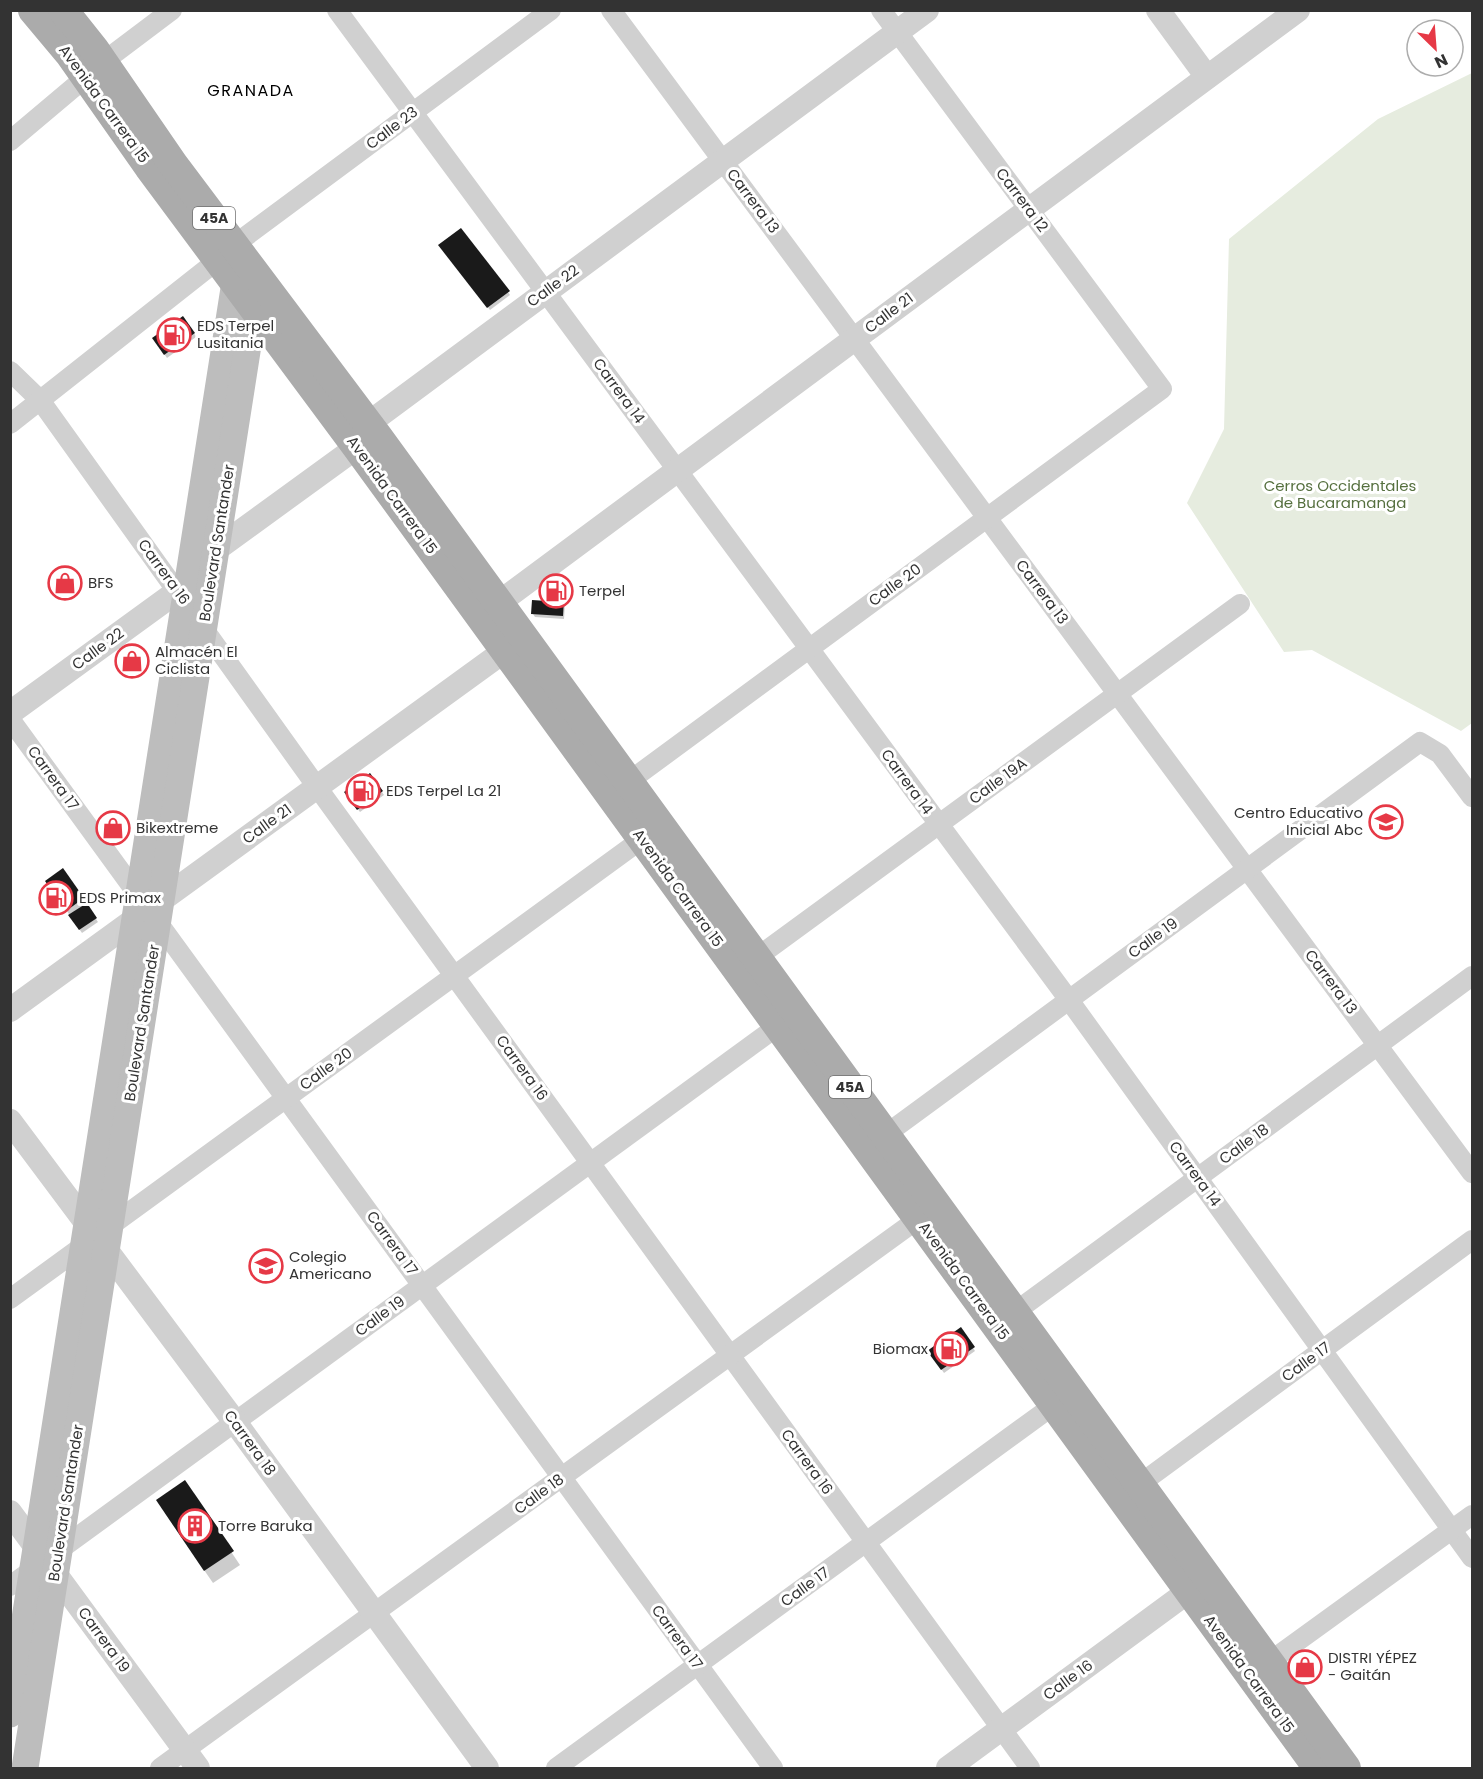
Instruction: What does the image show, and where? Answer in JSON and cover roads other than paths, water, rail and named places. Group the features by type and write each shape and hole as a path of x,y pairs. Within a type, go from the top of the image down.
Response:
{"main road":[{"name":"Avenida Carrera 15","path":"33,10 69,53 95,69"},
{"name":"Avenida Carrera 15","path":"63,10 95,69 162,149 236,266 514,643 642,839 1318,1768"},
{"name":"Avenida Carrera 15","path":"236,266 254,308 362,435"},
{"name":"Boulevard Santander","path":"148,909 184,586 236,266"},
{"name":"Boulevard Santander","path":"25,1768 46,1560 148,909 204,628 254,308"},
{"name":"Avenida Carrera 15","path":"514,643 628,782 1346,1768"},
{"name":"Boulevard Santander","path":"10,1714 46,1560"}],"street":[{"path":"10,141 95,69 172,10"},
{"name":"Carrera 14","path":"337,10 1069,1000 1473,1558"},
{"name":"Calle 23","path":"10,424 40,400 236,266 413,113 551,10"},
{"name":"Carrera 13","path":"611,10 1473,1173"},
{"name":"Carrera 12","path":"881,10 1162,389"},
{"name":"Calle 22","path":"10,713 184,586 216,549 545,292 927,10"},
{"path":"1158,10 1208,77"},
{"name":"Calle 21","path":"490,610 1298,10"},
{"name":"Carrera 16","path":"10,371 40,400 184,586 204,628 317,787 1030,1768"},
{"name":"Calle 20","path":"628,782 1162,389"},
{"name":"Calle 19A","path":"756,958 1240,604"},
{"name":"Calle 21","path":"10,1010 514,643"},
{"name":"Carrera 17","path":"10,719 773,1768"},
{"name":"Calle 19","path":"885,1135 1420,742 1440,754 1473,797"},
{"name":"Calle 20","path":"10,1299 642,839"},
{"name":"Calle 18","path":"1015,1312 1473,976"},
{"name":"Calle 19","path":"10,1586 778,1026"},
{"name":"Carrera 18","path":"10,1121 235,1422 487,1768"},
{"name":"Calle 18","path":"160,1768 191,1760 374,1613 918,1219"},
{"name":"Calle 17","path":"1140,1484 1473,1240"},
{"name":"Calle 17","path":"556,1768 1054,1405"},
{"name":"Carrera 19","path":"10,1512 191,1760"},
{"path":"1269,1662 1473,1515"},
{"name":"Calle 16","path":"948,1768 1189,1591"}],"place":[{"name":"EDS Terpel Lusitania","path":"174,335"},
{"name":"BFS","path":"65,583"},
{"name":"Terpel","path":"556,591"},
{"name":"Almacén El Ciclista","path":"132,661"},
{"name":"EDS Terpel La 21","path":"363,791"},
{"name":"Centro Educativo Inicial Abc","path":"1386,822"},
{"name":"Bikextreme","path":"113,828"},
{"name":"EDS Primax","path":"56,898"},
{"name":"Colegio Americano","path":"266,1266"},
{"name":"Biomax","path":"951,1349"},
{"name":"Torre Baruka","path":"195,1526"},
{"name":"DISTRI YÉPEZ - Gaitán","path":"1305,1667"}],"district":[{"name":"GRANADA","path":"251,90"}],"park label":[{"name":"Cerros Occidentales de Bucaramanga","path":"1340,494"}]}
